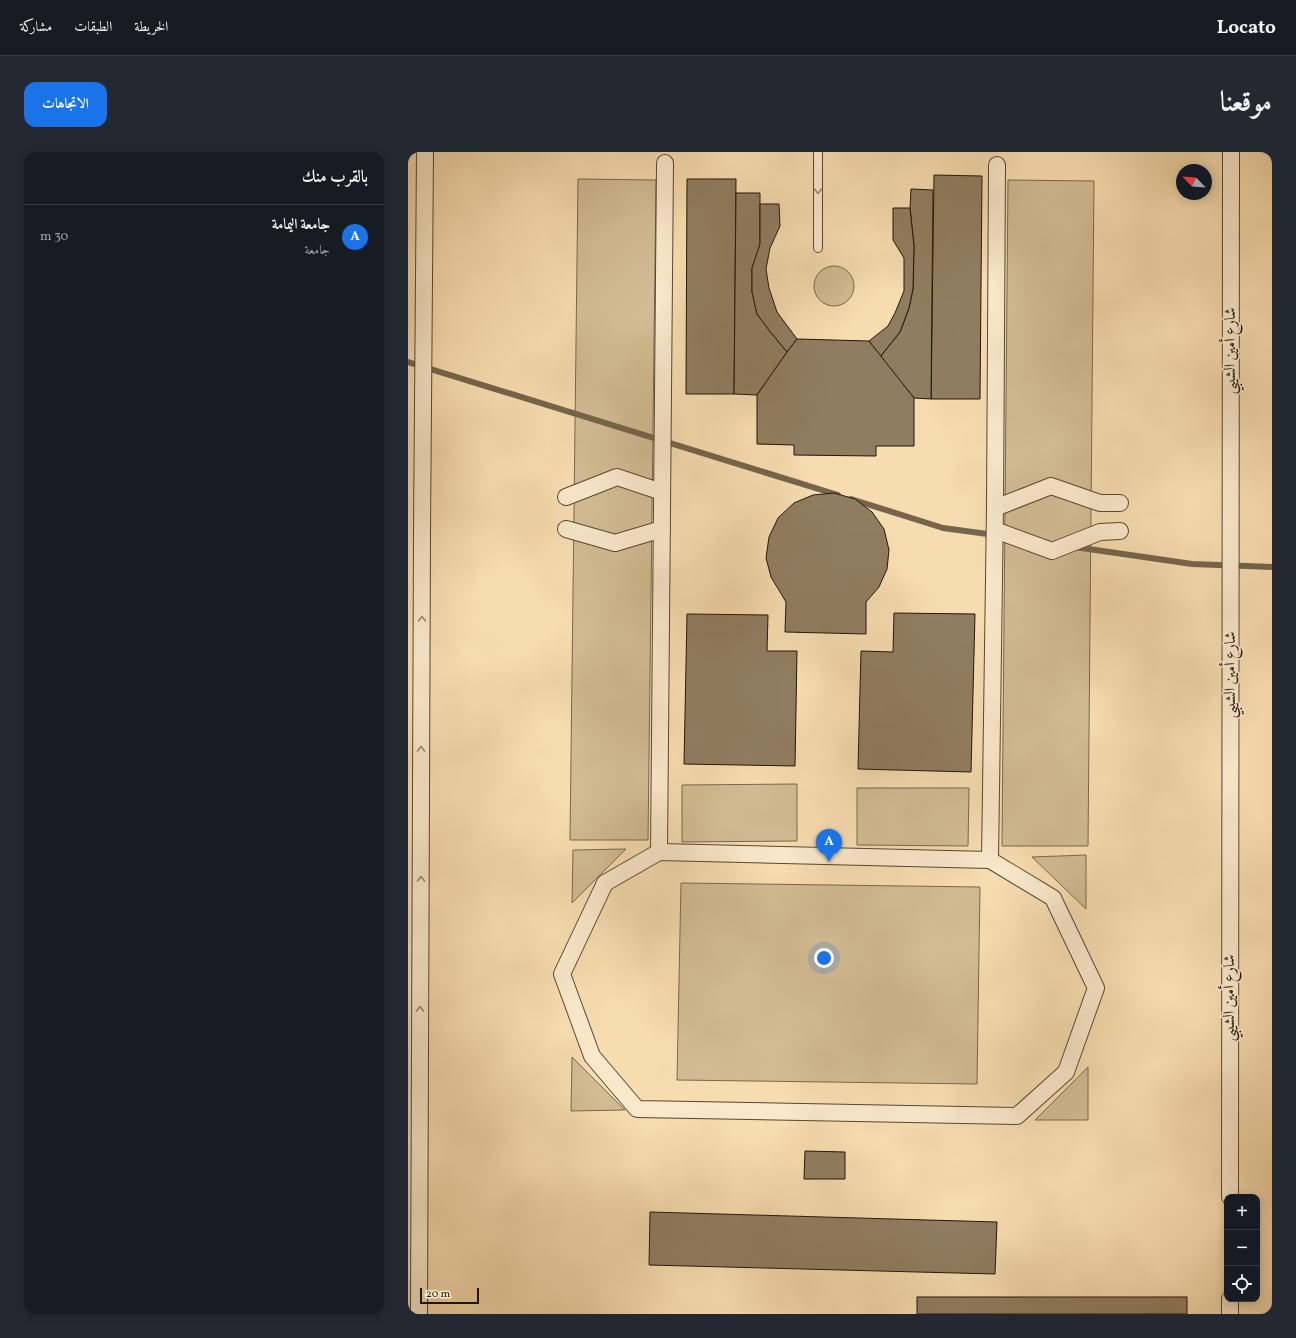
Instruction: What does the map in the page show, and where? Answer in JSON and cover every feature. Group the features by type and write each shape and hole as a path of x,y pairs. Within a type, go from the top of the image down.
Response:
{"street":[{"path":"419,1314 425,152"},
{"name":"شارع أمين الشيبي","path":"1230,1194 1231,152"},
{"path":"659,852 665,163"},
{"path":"990,860 995,530 997,165"},
{"path":"566,497 617,477 662,492"},
{"path":"995,508 1051,486 1100,503 1120,503"},
{"path":"566,529 615,543 662,529"},
{"path":"995,530 1052,551 1100,532 1120,531"},
{"path":"659,852 990,860 1053,898 1096,988 1066,1072 1017,1116 637,1109 592,1056 562,974 606,883 659,852"},
{"path":"1230,1302 1230,1314"}],"lane":[{"path":"818,152 818,248"}],"shaded area":[{"path":"578,179 656,180 648,840 570,840"},
{"path":"1008,180 1094,181 1088,846 1002,846"},
{"path":"838,266 845,269 851,275 854,286 853,294 845,303 838,306 830,306 823,303 815,294 814,282 817,275 826,267"},
{"path":"797,784 797,841 682,842 682,785"},
{"path":"857,788 969,788 968,846 857,845"},
{"path":"626,849 572,903 573,850"},
{"path":"1086,855 1086,909 1032,857"},
{"path":"681,883 980,887 977,1084 677,1080"},
{"path":"572,1057 625,1110 571,1111"},
{"path":"1088,1067 1088,1120 1035,1120"}],"building":[{"path":"934,175 982,176 980,399 931,399"},
{"path":"687,179 736,179 734,394 686,394"},
{"path":"911,189 933,190 931,399 914,398 880,357 900,332 909,308 913,289 914,246 910,208"},
{"path":"736,193 760,193 760,244 752,268 752,292 757,314 787,352 757,395 734,394"},
{"path":"760,204 779,204 780,226 770,248 766,269 769,288 777,312 797,339 787,352 757,314 752,292 752,268 760,244"},
{"path":"893,208 910,208 914,246 913,289 909,308 900,332 880,357 869,341 888,326 904,291 904,258 893,240"},
{"path":"797,339 869,341 914,398 914,446 876,446 876,456 794,455 794,445 757,444 757,395"},
{"path":"834,493 855,499 872,512 884,529 889,550 887,569 879,587 866,602 866,634 785,632 786,602 771,577 766,558 769,537 778,518 794,503 813,495"},
{"path":"894,613 975,614 971,772 858,769 861,651 893,652"},
{"path":"687,614 768,615 767,651 797,651 795,766 684,764"},
{"path":"805,1151 845,1152 845,1179 804,1179"},
{"path":"650,1212 997,1222 995,1274 649,1265"},
{"path":"917,1297 1187,1297 1187,1314 917,1314"}],"waterway":[{"path":"408,362 838,495"},
{"path":"851,499 943,528 995,535"},
{"path":"1075,547 1192,564 1272,567"}],"place":[{"name":"جامعة اليمامة","path":"829,862"}]}
